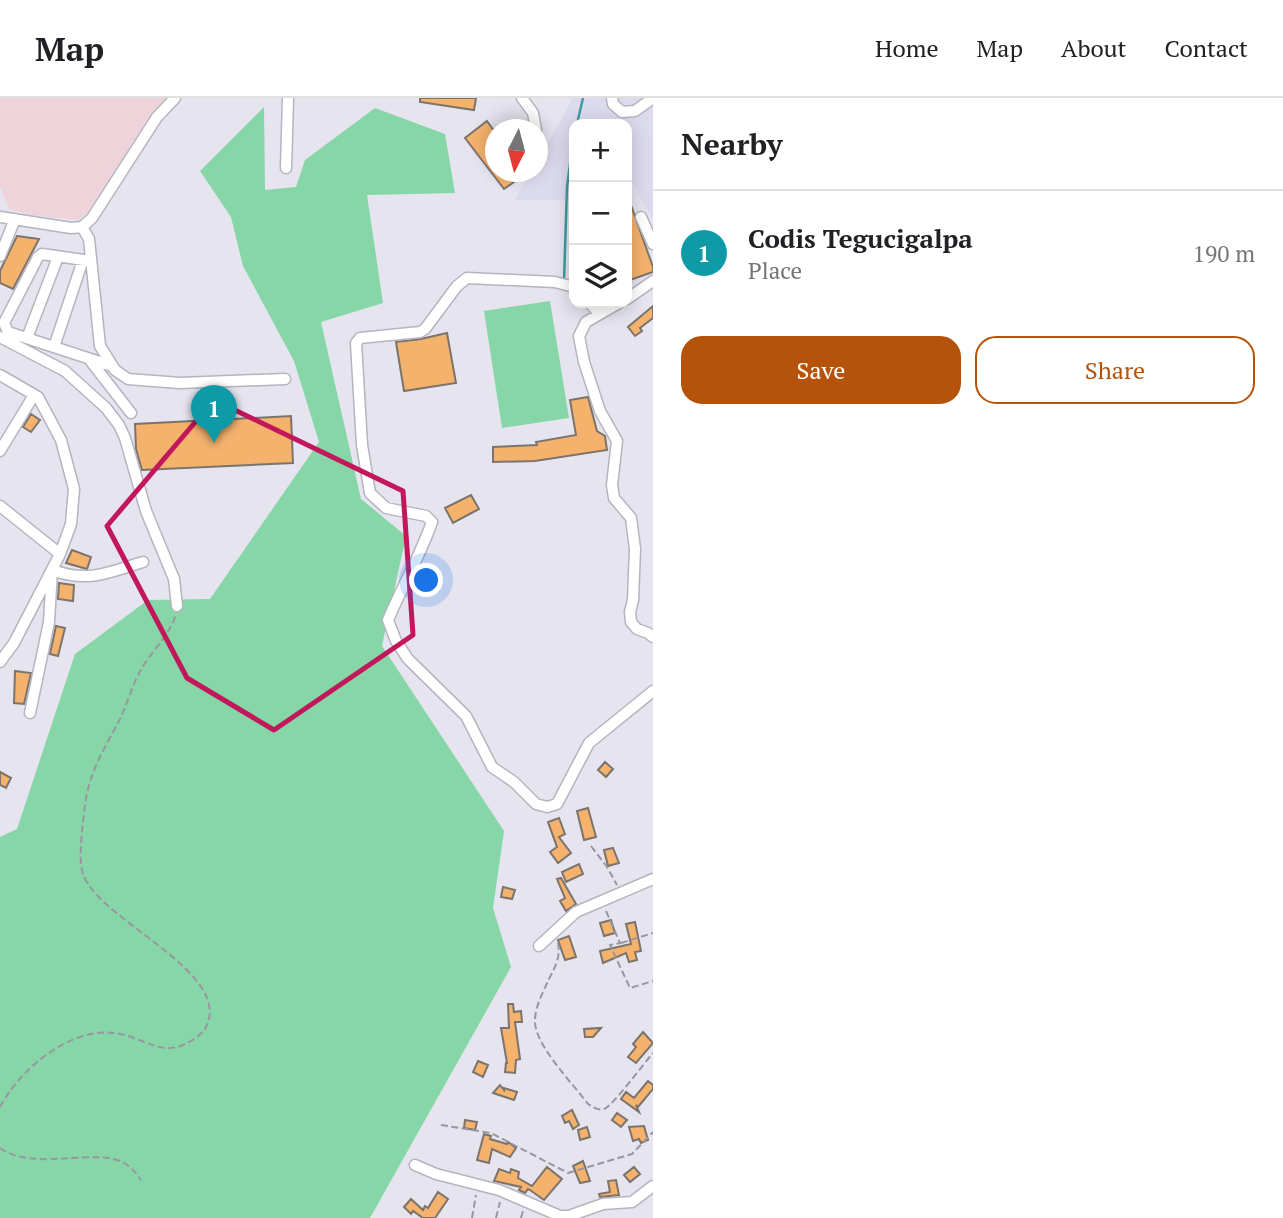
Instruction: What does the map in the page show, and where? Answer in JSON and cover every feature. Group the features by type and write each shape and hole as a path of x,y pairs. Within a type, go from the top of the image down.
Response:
{"street":[{"path":"0,217 71,228 82,227 92,218 157,117 175,98"},
{"path":"286,168 288,98"},
{"path":"522,98 534,119"},
{"path":"612,98 612,104 622,112 635,111 653,98"},
{"path":"641,217 653,244"},
{"path":"0,257 15,219"},
{"path":"82,227 89,239 87,260 100,346 113,366 128,379 167,382 285,379"},
{"path":"87,260 42,254 38,257 3,316 4,323 8,332 113,366"},
{"path":"27,338 58,257"},
{"path":"54,347 87,260"},
{"path":"569,285 467,278 457,286 420,332 360,338 356,343 362,445 370,493 386,508 426,516 432,522 420,555 404,582 388,620 396,641 408,659 466,716 492,767 514,782 536,804 547,807 557,804 589,743 653,691"},
{"path":"632,296 653,281"},
{"path":"594,308 599,314"},
{"path":"610,308 586,322 579,336 584,362 600,411 617,441 612,485 614,498 631,517 635,549 631,622 637,629 653,638"},
{"path":"0,337 65,371 106,408 119,425 146,511 174,579 177,606"},
{"path":"89,359 131,413"},
{"path":"0,375 38,397 61,440 74,489 71,524 60,554 14,643 0,662"},
{"path":"0,451 34,395"},
{"path":"0,506 60,554"},
{"path":"52,570 72,577 86,577 143,562"},
{"path":"30,712 48,622 52,570"},
{"path":"539,946 576,912 653,880"},
{"path":"415,1165 436,1174 503,1191 560,1216 569,1216 603,1204 632,1202 653,1186"}],"path":[{"path":"0,1107 17,1083 37,1063 72,1041 88,1035 114,1033 166,1049 179,1048 201,1034 208,1024 208,1001 201,986 178,961 136,930 102,900 87,883 81,867 80,848 90,780 141,670 171,627 177,606"},
{"path":"591,846 621,892"},
{"path":"602,900 620,943"},
{"path":"553,933 560,953 534,1020 536,1032 549,1054 588,1104 602,1110 610,1105 653,1053"},
{"path":"653,933 610,946 629,988 653,981"},
{"path":"441,1125 491,1133 568,1173 632,1154 653,1132"},
{"path":"0,1148 23,1158 100,1158 120,1161 130,1167 141,1180"},
{"path":"472,1218 478,1185"},
{"path":"496,1218 503,1191"}],"highlighted area":[{"path":"214,400 403,491 413,635 274,730 187,678 107,526"}],"shaded area":[{"path":"0,98 166,98 148,118 88,212 78,220 31,215 9,209 0,187"},
{"path":"573,98 653,98 653,220 632,184 632,119 569,119 569,200 515,200 525,182 548,182 548,143"}],"green space":[{"path":"264,107 265,190 296,187 305,160 375,108 445,134 455,193 367,195 383,303 321,322 361,499 406,536 382,646 504,831 493,908 511,967 370,1218 0,1218 0,837 17,829 75,654 148,600 210,599 319,442 294,361 243,266 231,217 200,171"},
{"path":"550,301 569,418 502,428 484,311"}],"building":[{"path":"420,98 476,98 474,110 420,102"},
{"path":"485,123 485,164 465,138"},
{"path":"499,182 514,182 504,189"},
{"path":"632,208 653,267 653,272 632,279"},
{"path":"17,236 39,239 13,289 0,283 0,271"},
{"path":"653,306 653,318 640,328 642,331 635,336 628,327"},
{"path":"447,333 456,383 404,391 396,342"},
{"path":"588,397 597,431 605,436 607,450 535,461 493,462 493,447 537,445 536,442 576,435 570,400"},
{"path":"31,414 40,420 31,432 23,427"},
{"path":"291,416 293,463 142,470 136,449 135,424"},
{"path":"471,495 479,509 453,523 445,508"},
{"path":"72,550 91,557 87,569 66,563"},
{"path":"59,583 74,585 73,601 58,599"},
{"path":"56,626 65,628 58,656 50,654"},
{"path":"15,671 31,673 24,704 14,703"},
{"path":"605,762 613,769 606,777 598,770"},
{"path":"0,772 11,778 6,788 0,785"},
{"path":"588,808 596,837 584,840 577,811"},
{"path":"559,818 565,834 559,837 571,853 558,863 550,852 557,847 548,822"},
{"path":"613,848 619,863 608,866 604,850"},
{"path":"579,864 583,874 566,882 562,872"},
{"path":"561,878 576,904 566,911 560,901 565,898 557,879"},
{"path":"503,887 515,890 512,899 501,897"},
{"path":"611,920 615,933 604,936 600,923"},
{"path":"635,922 641,951 635,952 637,960 629,962 626,953 603,963 600,951 631,944 626,924"},
{"path":"569,936 576,957 565,960 558,940"},
{"path":"508,1004 513,1004 514,1012 521,1011 522,1022 515,1022 520,1059 516,1060 515,1073 505,1072 507,1063 501,1028 509,1028"},
{"path":"601,1028 593,1037 585,1037 584,1029"},
{"path":"643,1032 653,1043 636,1063 628,1057 636,1047 633,1044"},
{"path":"478,1061 488,1065 483,1077 473,1072"},
{"path":"648,1081 653,1085 653,1089 638,1107 636,1105 639,1112 621,1099 626,1092 634,1098"},
{"path":"500,1085 504,1090 517,1092 514,1100 493,1093"},
{"path":"572,1110 579,1125 573,1129 569,1121 565,1123 562,1116"},
{"path":"617,1113 627,1120 621,1127 612,1120"},
{"path":"465,1120 477,1122 475,1130 464,1128"},
{"path":"644,1126 648,1140 641,1143 639,1139 633,1141 629,1127"},
{"path":"587,1127 590,1137 580,1140 578,1130"},
{"path":"484,1134 491,1136 490,1139 507,1144 508,1142 516,1148 510,1157 492,1149 489,1163 477,1160"},
{"path":"583,1161 590,1181 580,1183 573,1166"},
{"path":"547,1167 562,1179 544,1200 528,1189 525,1193 519,1190 521,1187 494,1181 499,1169 510,1173 511,1169 519,1172 518,1178 532,1186"},
{"path":"634,1167 640,1174 630,1182 624,1175"},
{"path":"616,1180 619,1195 600,1197 599,1194 610,1192 608,1181"},
{"path":"438,1192 448,1199 435,1218 423,1218 413,1211 411,1214 404,1207 411,1199 423,1210 425,1206 428,1208"}],"waterway":[{"path":"578,119 583,98"},
{"path":"564,281 569,172"}],"place":[{"name":"Codis Tegucigalpa","path":"214,443"}]}
